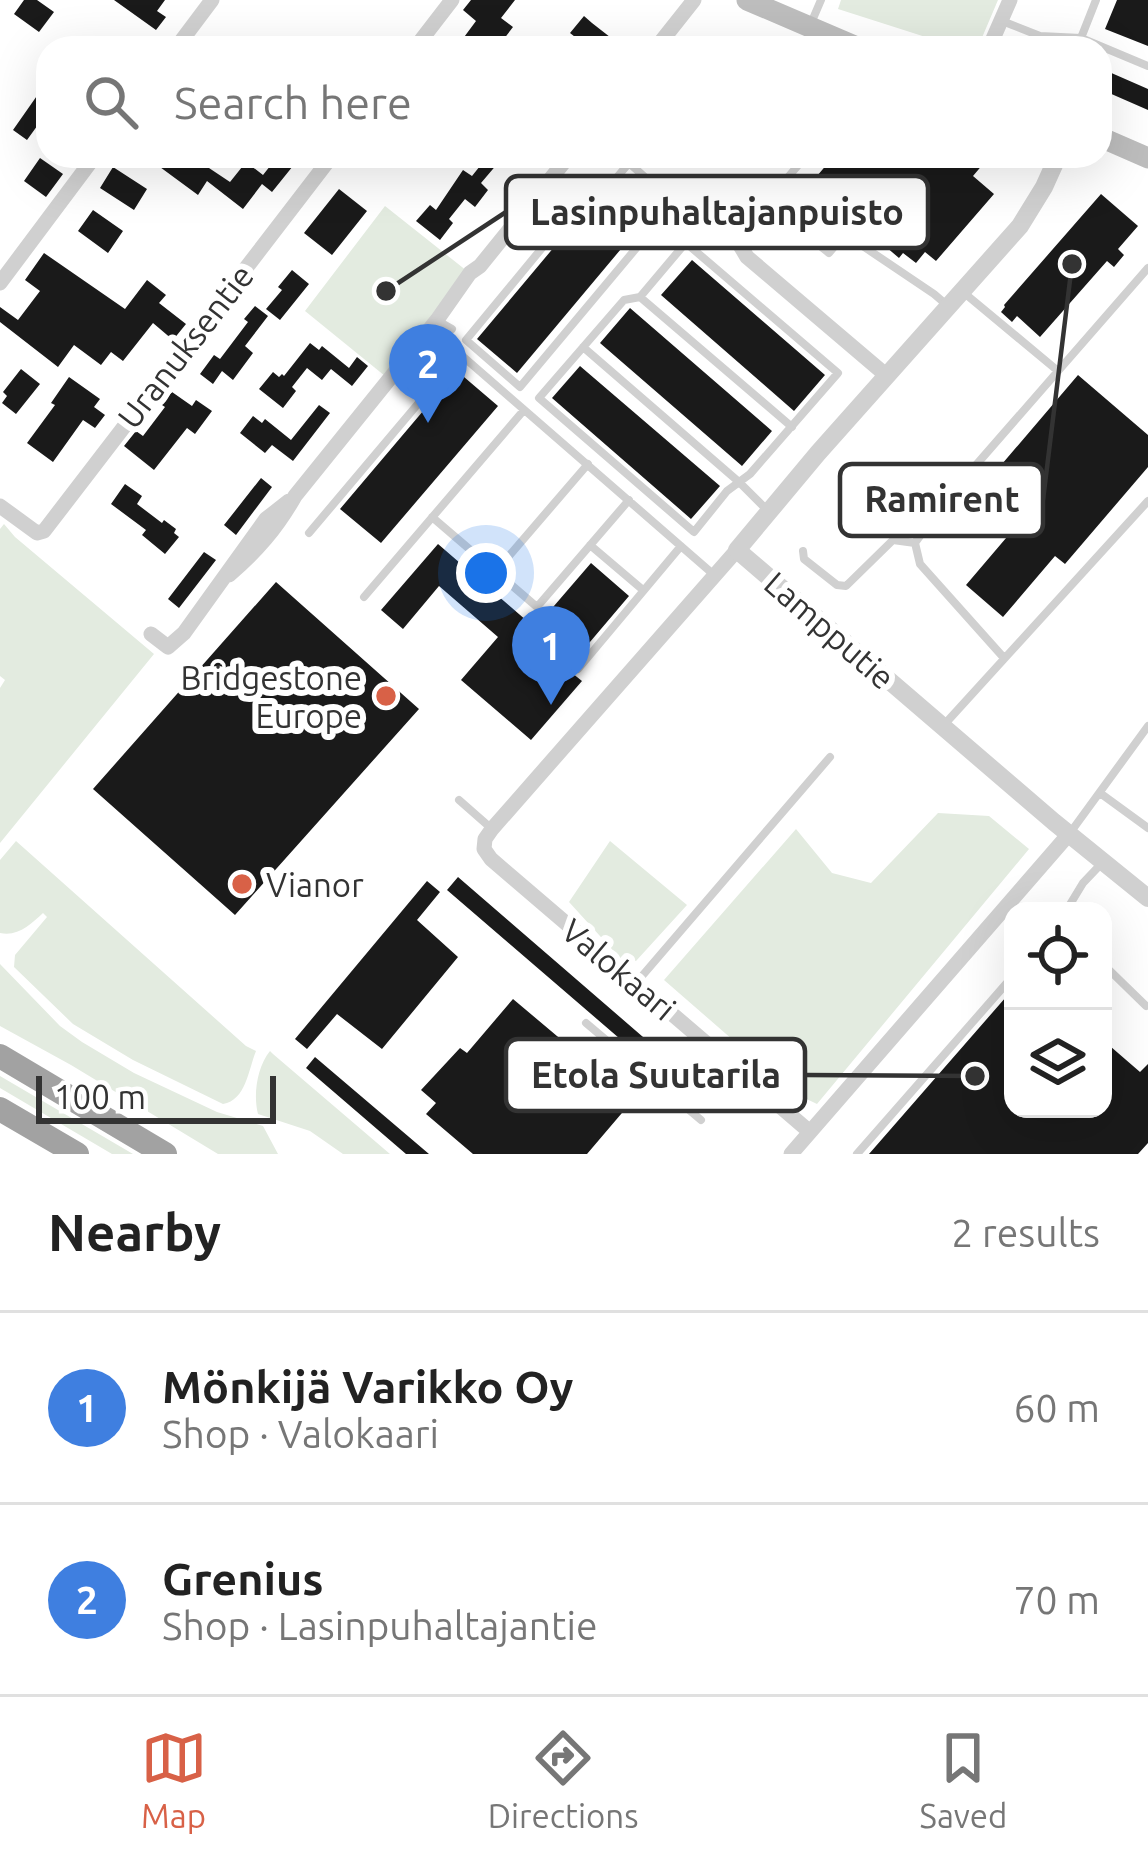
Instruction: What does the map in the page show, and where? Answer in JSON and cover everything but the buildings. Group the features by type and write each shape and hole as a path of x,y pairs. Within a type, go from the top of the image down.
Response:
{"highway":[{"path":"0,1056 165,1154"},
{"path":"0,1109 77,1154"}],"main road":[{"path":"747,0 828,36"},
{"path":"1112,142 1148,158"}],"street":[{"path":"185,36 212,0"},
{"path":"424,36 452,0"},
{"path":"666,36 694,0"},
{"path":"994,36 1010,0"},
{"path":"0,283 86,168"},
{"name":"Uranuksentie","path":"0,506 37,533 48,527 323,168"},
{"path":"151,634 168,647 229,574 278,527 295,496 444,324 470,273 559,168"},
{"name":"Lampputie","path":"1052,168 1027,216 737,550 1148,898"},
{"path":"721,214 747,257 887,376"},
{"path":"492,829 737,550"},
{"name":"Valokaari","path":"492,829 484,849 490,859 810,1132"},
{"path":"791,1154 1069,834"}],"lane":[{"path":"808,28 821,0"},
{"path":"1082,36 1096,0"},
{"path":"1001,20 1040,36"},
{"path":"1112,51 1148,66"},
{"path":"602,195 625,168"},
{"path":"635,168 674,203 721,214"},
{"path":"796,168 766,203 829,254 845,234 949,308"},
{"path":"648,235 602,195 584,196 466,340 520,387 648,235 674,203"},
{"path":"686,243 838,374 694,532 539,398 624,300 640,297 699,227 721,214"},
{"path":"1004,658 920,564 915,543 949,496 1148,268"},
{"path":"963,292 1058,371"},
{"path":"640,297 792,428"},
{"path":"583,347 769,512"},
{"path":"309,533 460,354 714,575"},
{"path":"364,597 524,410"},
{"path":"496,572 588,464"},
{"path":"433,517 536,607 628,500"},
{"path":"942,727 1148,501"},
{"path":"803,551 804,559 837,585 846,586 893,540 915,543"},
{"path":"590,545 643,590"},
{"path":"578,669 681,546"},
{"path":"1069,834 1148,726"},
{"path":"635,984 830,757"},
{"path":"1100,793 1148,828"},
{"path":"459,800 492,829"},
{"path":"1071,902 1103,862"},
{"path":"1112,973 1146,1006"},
{"path":"857,1154 1004,986"},
{"path":"586,1023 701,1120"},
{"path":"668,1091 709,1045"}],"shaded area":[{"path":"841,0 998,0 983,36 922,36 838,9"},
{"path":"385,206 467,271 385,376 305,311"},
{"path":"4,524 154,654 0,843 0,688 5,680 0,676 0,529"},
{"path":"938,813 989,816 1029,849 817,1104 794,1093 664,980 796,829 832,873 871,883"},
{"path":"16,841 256,1051 237,1097 223,1104 133,1060 73,1024 14,967 15,955 47,917 43,913 18,931 0,933 0,860"},
{"path":"610,841 687,905 636,961 620,958 569,902"},
{"path":"0,964 82,1042 217,1112 263,1126 278,1154 218,1154 0,1026"},
{"path":"270,1051 390,1154 343,1154 310,1131 258,1114 257,1081"},
{"path":"0,1076 133,1154 112,1154 0,1088"}],"place":[{"name":"Ramirent","path":"1072,264"},
{"name":"Lasinpuhaltajanpuisto","path":"386,291"},
{"name":"Grenius","path":"428,423"},
{"name":"Bridgestone Europe","path":"386,696"},
{"name":"Mönkijä Varikko Oy","path":"551,705"},
{"name":"Vianor","path":"242,884"},
{"name":"Etola Suutarila","path":"975,1076"}]}
